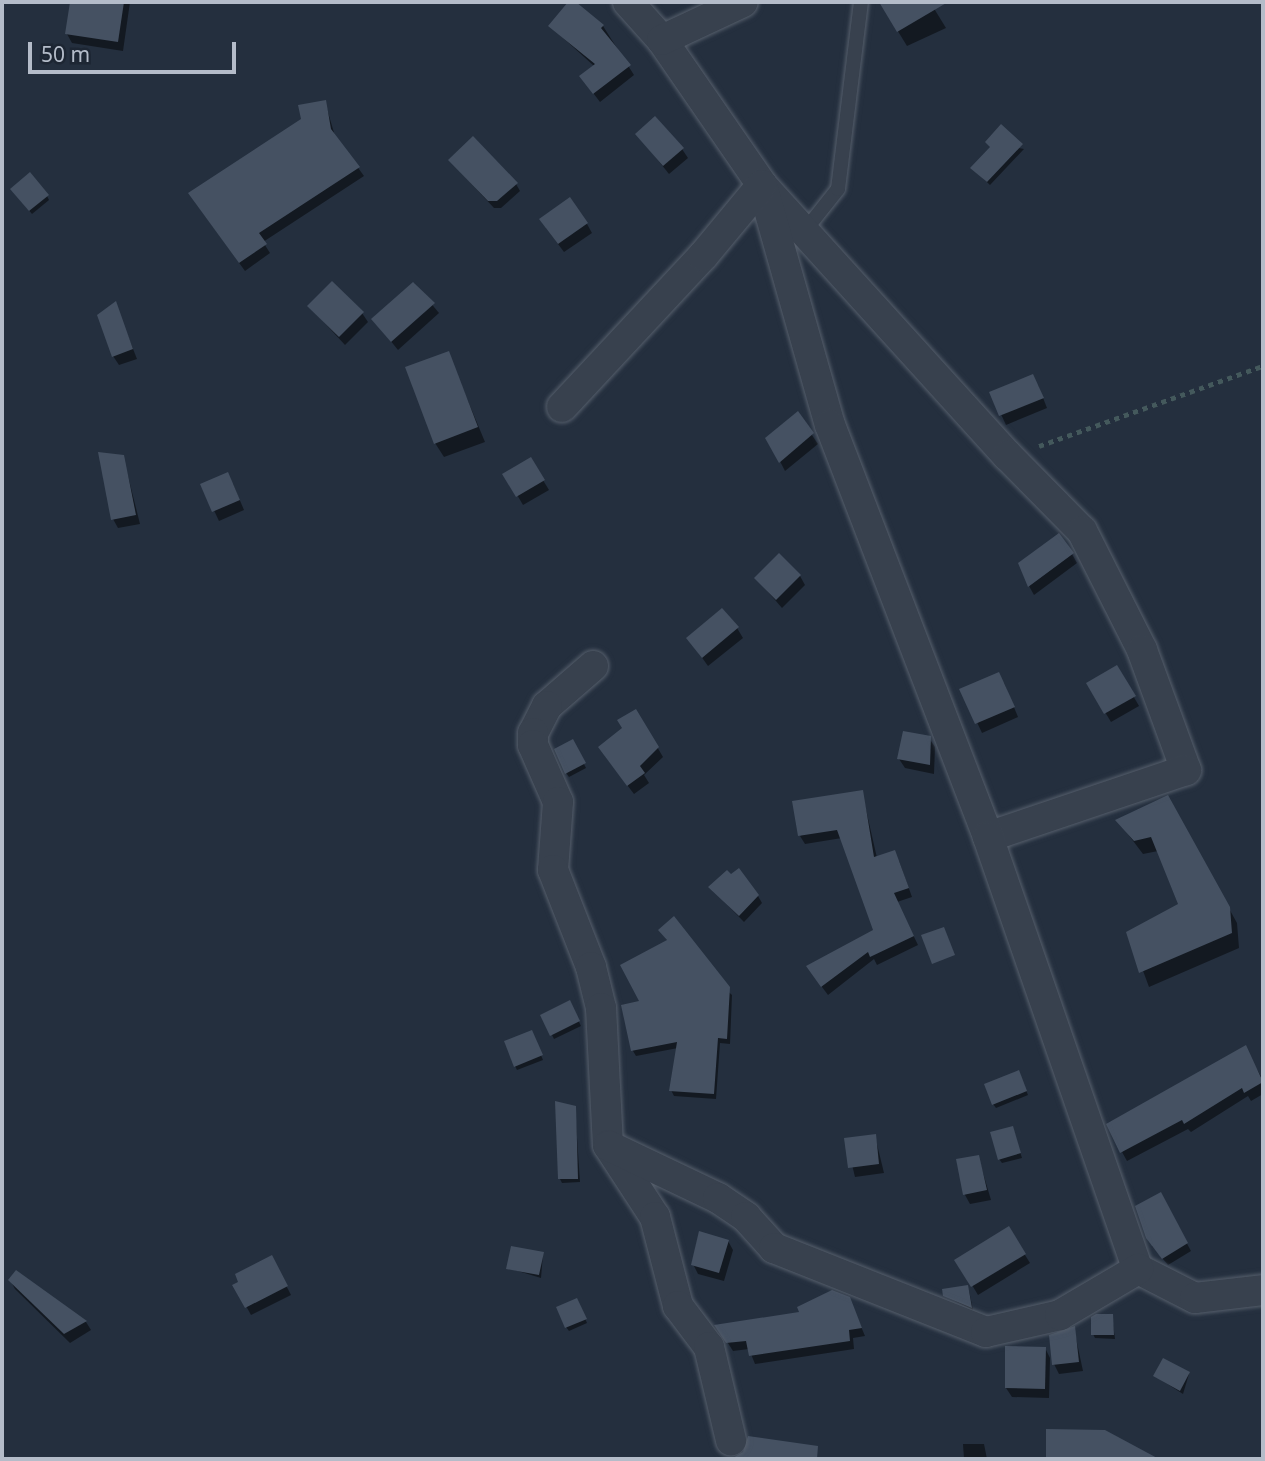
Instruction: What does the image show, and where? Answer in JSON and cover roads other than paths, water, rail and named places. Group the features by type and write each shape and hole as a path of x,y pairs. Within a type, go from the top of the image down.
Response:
{"street":[{"path":"628,2 662,40 762,185 803,233 1008,456 1082,531 1142,650 1186,770 988,837"},
{"path":"662,40 743,2"},
{"path":"562,407 703,256 762,185"},
{"path":"762,185 830,425 988,837 1138,1269 1195,1298 1263,1290"},
{"path":"593,666 547,706 533,745 558,802 553,870 591,967 601,1008 608,1145 655,1217 678,1306 709,1347 731,1440"},
{"path":"608,1145 718,1198 746,1217 774,1248 986,1332 1060,1315 1138,1269"}],"lane":[{"path":"803,233 838,189 860,2"}]}
